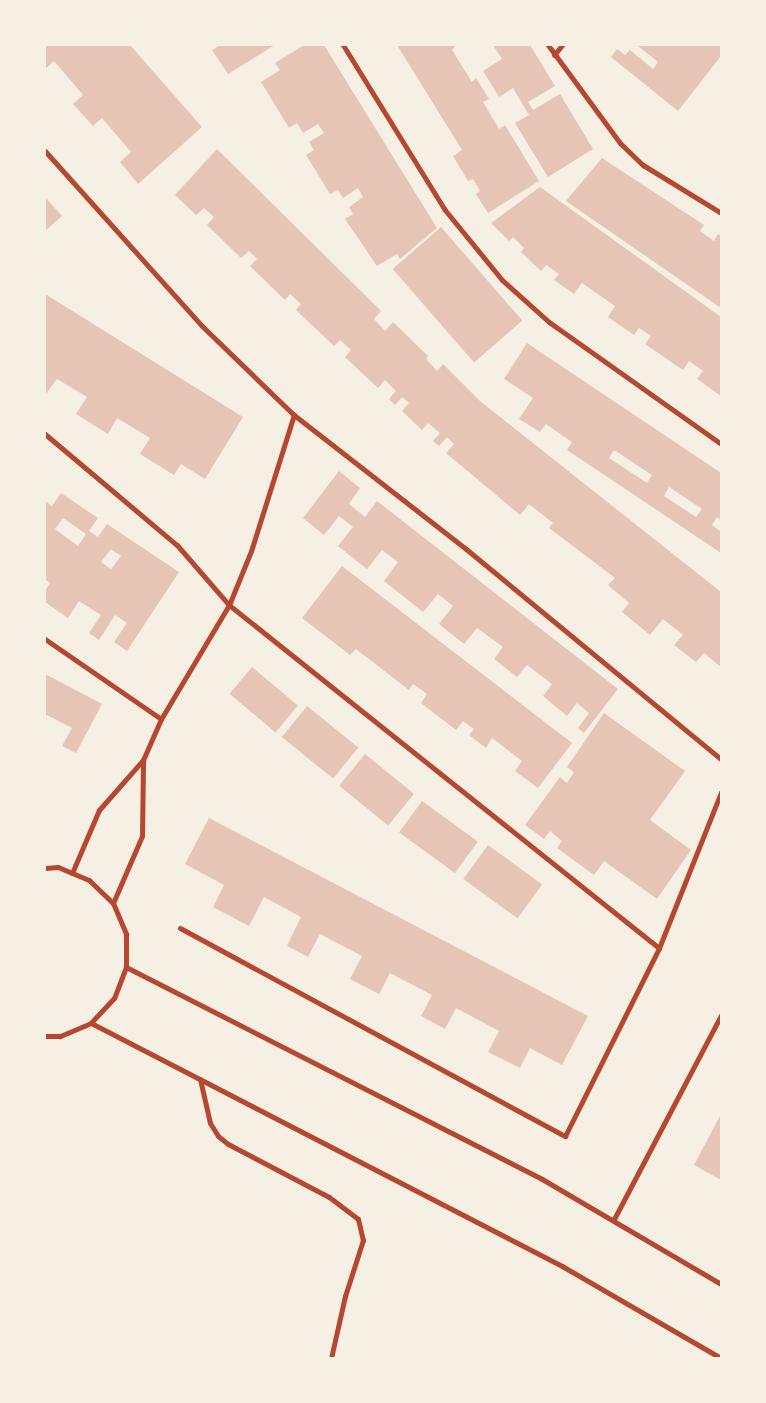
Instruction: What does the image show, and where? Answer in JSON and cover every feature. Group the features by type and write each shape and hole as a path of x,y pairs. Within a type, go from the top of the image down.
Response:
{"street":[{"path":"343,45 445,210 502,280 549,322 721,444"},
{"path":"548,45 620,143 643,165 721,213"},
{"path":"554,55 562,45"},
{"path":"45,151 202,326 294,414 466,549 721,759"},
{"path":"72,873 99,810 143,760 161,720 229,605 251,551 294,414"},
{"path":"45,434 177,545 229,605 659,948"},
{"path":"45,639 161,720"},
{"path":"113,903 142,836 143,760"},
{"path":"180,928 565,1136 659,948 721,792"},
{"path":"45,868 58,867 89,880 113,903 126,934 126,967 114,998 91,1023 60,1036 45,1036"},
{"path":"126,967 614,1219 721,1284"},
{"path":"614,1219 721,1014"},
{"path":"91,1023 562,1266 721,1358"},
{"path":"200,1079 210,1123 218,1136 228,1144 329,1197 358,1219 363,1240 345,1296 332,1358"}],"building":[{"path":"45,45 130,45 202,127 138,184 120,162 131,152 102,118 93,126 73,104 83,95 54,61 45,69"},
{"path":"220,45 275,45 228,74 212,50"},
{"path":"304,45 324,45 437,228 400,259 397,254 377,266 345,219 353,214 349,207 363,197 358,188 343,198 338,190 330,194 306,155 314,150 309,142 324,133 318,124 303,133 297,123 289,128 261,82 280,70 275,63"},
{"path":"397,45 456,45 452,50 472,82 476,78 489,99 483,102 499,129 505,125 539,181 488,213 476,194 480,191 473,179 468,181 453,156 462,150"},
{"path":"493,45 530,45 555,86 528,102 533,110 560,94 593,149 548,177 515,123 529,115 513,88 499,97 483,71 502,59"},
{"path":"637,45 721,45 721,56 678,111 611,57 617,49 625,55 630,50 653,69 658,62"},
{"path":"217,149 381,311 374,319 385,331 393,322 428,356 426,359 437,371 443,364 480,401 721,592 721,667 704,653 696,662 674,645 683,635 663,619 650,635 622,612 629,603 608,585 615,578 549,528 553,523 529,504 520,515 446,453 454,444 447,437 439,446 433,441 440,433 428,423 422,430 402,411 409,403 402,397 395,405 389,399 396,391 385,380 378,388 345,357 351,350 340,340 334,346 296,310 301,304 290,294 285,300 250,266 257,259 249,251 241,258 207,225 214,217 204,208 196,215 175,195"},
{"path":"602,158 704,225 700,231 714,241 718,234 721,236 721,308 566,201"},
{"path":"540,187 721,317 721,396 697,379 703,371 689,361 683,370 645,344 651,336 639,328 634,335 608,317 615,306 582,283 574,294 554,280 559,274 546,265 541,271 521,252 524,248 513,237 509,241 491,223"},
{"path":"45,197 62,216 45,231"},
{"path":"441,227 522,321 474,363 393,269"},
{"path":"45,294 243,417 205,479 181,464 174,475 140,454 150,438 117,418 108,434 76,414 87,397 57,379 45,395"},
{"path":"527,343 721,473 721,520 717,517 712,525 721,532 721,553 567,450 572,442 546,424 540,432 519,419 533,398 504,379","holes":["614,450 652,475 647,483 609,458","669,487 702,509 696,517 664,496"]},
{"path":"339,471 360,488 349,504 365,517 377,501 618,689 584,733 578,728 589,713 577,703 567,716 543,696 552,684 527,665 517,677 494,659 503,647 477,628 464,644 439,624 453,606 438,594 423,612 384,581 398,562 382,550 367,569 338,546 353,527 339,516 324,535 303,518"},
{"path":"61,493 98,518 89,531 98,537 107,524 179,572 127,651 114,642 127,623 115,615 99,640 89,633 101,615 79,601 68,618 45,602 45,591 50,583 45,579 45,501 52,506","holes":["63,518 86,534 78,546 55,529","111,549 121,556 111,569 101,562"]},
{"path":"342,566 572,743 538,788 515,771 522,761 492,738 486,748 469,735 474,729 463,721 456,730 421,703 427,694 413,684 409,690 356,649 350,655 302,618"},
{"path":"252,667 298,706 275,732 230,694"},
{"path":"45,674 102,704 76,753 62,746 72,728 47,715 45,718"},
{"path":"307,706 358,748 333,779 282,737"},
{"path":"604,713 685,771 650,820 691,850 657,899 604,861 594,875 557,848 562,841 550,831 544,839 525,825 560,777 567,783 574,772 567,767"},
{"path":"365,754 414,794 388,826 339,786"},
{"path":"422,801 478,842 455,873 399,833"},
{"path":"209,818 588,1016 562,1065 530,1048 520,1068 488,1052 499,1031 456,1008 445,1029 421,1016 432,995 390,973 379,994 350,979 362,956 320,934 308,957 287,946 301,917 264,897 249,926 213,907 224,885 185,864"},
{"path":"488,845 542,884 518,918 463,879"},
{"path":"721,1114 721,1180 694,1165"}]}
